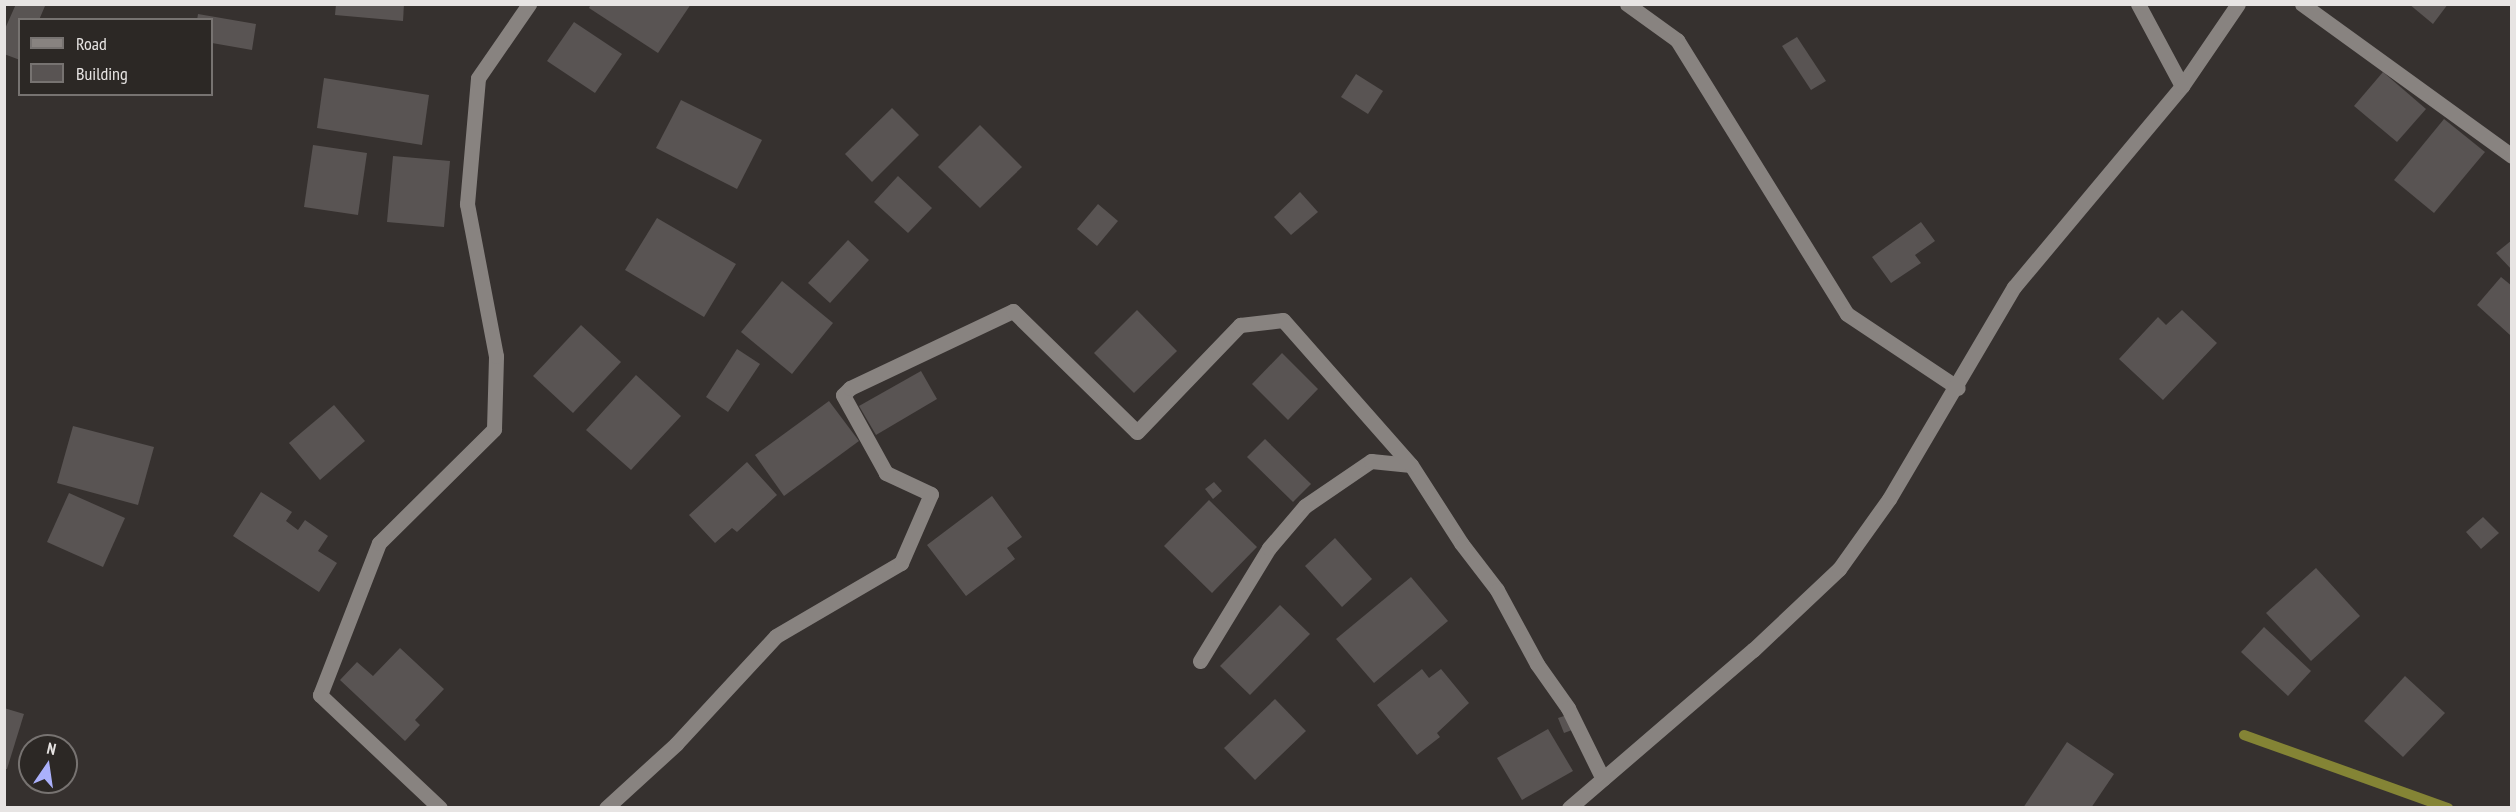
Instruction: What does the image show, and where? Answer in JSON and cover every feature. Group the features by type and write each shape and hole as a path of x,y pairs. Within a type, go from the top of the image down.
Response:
{"street":[{"path":"440,807 320,695 379,543 494,429 496,356 466,204 478,78 529,4"},
{"path":"1627,4 1677,40 1847,314 1958,388"},
{"path":"2138,4 2182,86"},
{"path":"1569,807 1753,650 1839,569 1889,499 1958,388 2014,287 2182,86 2238,4"},
{"path":"2302,4 2511,156"},
{"path":"606,807 676,744 776,636 901,563 931,494 886,473 843,395 850,388 1013,311 1137,432 1240,325 1283,320 1411,465 1461,543 1497,590 1537,664 1568,708 1603,779"},
{"path":"1200,661 1269,548 1305,506 1371,461 1411,465"}],"building":[{"path":"16,4 45,6 40,18 18,18 18,59 4,54 4,31"},
{"path":"336,4 404,4 403,21 335,15"},
{"path":"591,4 691,4 658,53 589,8"},
{"path":"2409,4 2448,4 2433,24"},
{"path":"198,14 256,24 252,50 213,43 213,18 197,18"},
{"path":"574,22 622,54 595,93 547,61"},
{"path":"1797,37 1826,81 1811,90 1782,46"},
{"path":"2383,72 2426,109 2397,142 2354,106"},
{"path":"1356,74 1383,91 1368,114 1341,97"},
{"path":"324,78 429,95 422,145 317,128"},
{"path":"681,100 762,140 737,189 656,148"},
{"path":"892,108 919,135 872,182 845,154"},
{"path":"2444,119 2485,152 2434,213 2394,180"},
{"path":"980,125 1022,167 980,208 938,167"},
{"path":"313,145 367,153 358,215 304,207"},
{"path":"393,156 450,161 444,227 387,222"},
{"path":"898,176 932,208 908,233 874,202"},
{"path":"1300,192 1318,212 1291,235 1274,217"},
{"path":"1098,204 1118,221 1097,246 1077,229"},
{"path":"657,218 736,264 704,317 625,270"},
{"path":"1921,222 1935,241 1915,255 1921,263 1891,283 1872,257"},
{"path":"848,240 869,260 830,303 808,283"},
{"path":"2512,240 2512,270 2496,253"},
{"path":"2501,277 2512,286 2510,335 2477,305"},
{"path":"782,281 833,323 792,374 741,332"},
{"path":"1137,310 1177,351 1134,393 1094,353"},
{"path":"2182,310 2217,343 2163,400 2119,359 2158,317 2166,325"},
{"path":"581,325 621,362 573,413 533,376"},
{"path":"737,349 760,364 728,412 706,397"},
{"path":"1282,353 1318,389 1288,420 1252,384"},
{"path":"921,371 937,399 876,435 859,406"},
{"path":"636,375 681,416 631,470 586,430"},
{"path":"829,401 859,441 784,496 755,455"},
{"path":"334,405 365,441 320,480 289,443"},
{"path":"73,426 154,447 138,505 57,483"},
{"path":"1265,439 1311,484 1293,502 1247,457"},
{"path":"747,462 777,495 737,532 732,528 715,543 689,515"},
{"path":"1214,482 1222,491 1213,499 1205,489"},
{"path":"261,492 292,512 286,521 298,530 305,520 328,536 318,551 337,563 319,592 233,536"},
{"path":"69,493 125,518 103,567 47,542"},
{"path":"992,496 1022,537 1007,548 1015,559 966,596 927,545"},
{"path":"1209,500 1257,547 1212,593 1164,546"},
{"path":"2483,517 2499,533 2481,549 2466,532"},
{"path":"1335,538 1372,579 1342,607 1305,566"},
{"path":"2316,568 2360,616 2311,661 2266,613"},
{"path":"1411,577 1448,621 1374,683 1336,639"},
{"path":"1280,605 1310,634 1250,695 1220,666"},
{"path":"2264,627 2311,671 2288,696 2241,652"},
{"path":"400,648 444,689 415,720 420,725 405,741 340,680 357,662 373,676"},
{"path":"1422,669 1429,678 1441,669 1469,703 1437,733 1440,737 1417,755 1377,705"},
{"path":"2405,676 2445,713 2403,757 2364,721"},
{"path":"1275,699 1306,731 1255,780 1224,748"},
{"path":"4,708 24,714 7,769 4,769"},
{"path":"1567,715 1572,730 1564,733 1558,718"},
{"path":"1548,729 1573,771 1522,800 1497,758"},
{"path":"2067,742 2114,774 2091,808 2023,808"}],"waterway":[{"path":"2244,735 2448,808"}]}
